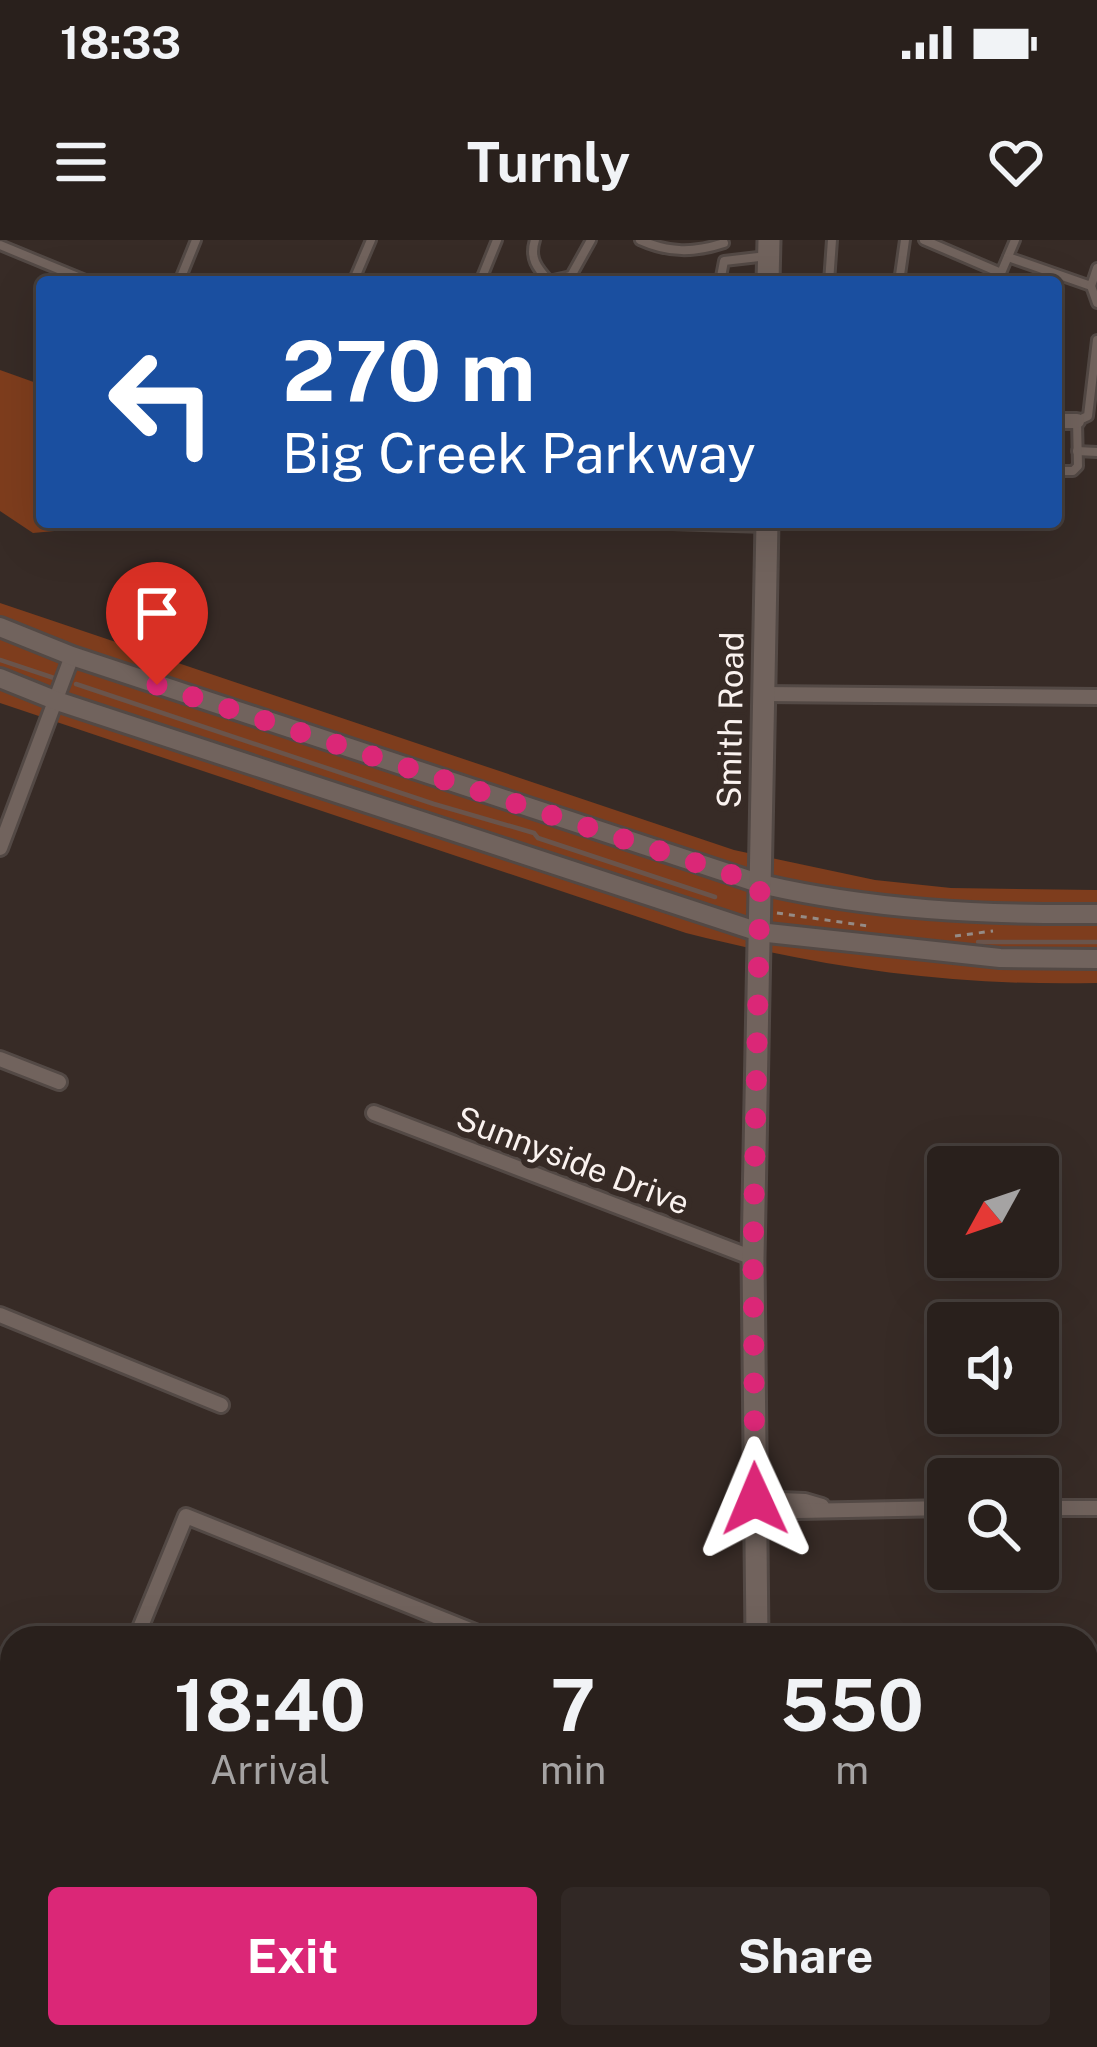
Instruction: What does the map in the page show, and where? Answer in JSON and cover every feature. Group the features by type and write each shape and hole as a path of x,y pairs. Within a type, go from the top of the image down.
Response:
{"main road":[{"name":"Smith Road","path":"757,1626 753,1258 767,528"}],"street":[{"path":"1062,421 1076,422"},
{"path":"0,627 72,656 760,884 822,898 922,911 1097,914"},
{"path":"0,848 72,656"},
{"path":"0,678 57,701 759,932 1000,958 1097,959"},
{"path":"763,694 1097,697"},
{"path":"0,1060 59,1082"},
{"name":"Sunnyside Drive","path":"374,1113 753,1258"},
{"path":"0,1315 221,1405"},
{"path":"755,1506 806,1513 827,1508 927,1508"},
{"path":"1059,1508 1097,1508"},
{"path":"141,1626 186,1516 460,1626"}],"lane":[{"path":"181,276 196,240"},
{"path":"356,276 371,240"},
{"path":"482,276 497,240"},
{"path":"535,240 531,251 544,276"},
{"path":"571,276 591,240"},
{"path":"640,240 659,248 696,252 724,241 721,276"},
{"path":"829,276 832,240"},
{"path":"900,276 905,240"},
{"path":"924,240 996,276"},
{"path":"1001,276 1015,240"},
{"path":"0,245 75,276"},
{"path":"724,261 769,248"},
{"path":"1008,257 1091,286"},
{"path":"1097,268 1091,286 1097,304"},
{"path":"1062,471 1078,466 1076,422 1088,416 1097,340"},
{"path":"1078,452 1097,452"}],"path":[{"path":"783,914 873,927"},
{"path":"956,936 1004,930"}],"shaded area":[{"path":"0,370 36,383 36,528 77,528 33,533 0,511"},
{"path":"0,603 734,850 875,880 951,888 1097,890 1097,983 990,982 890,973 686,933 0,703"}],"waterway":[{"path":"0,660 54,678"},
{"path":"76,684 715,897"},
{"path":"978,942 1097,942"}],"route":[{"path":"157,685 760,884 753,1258 755,1499"}]}
